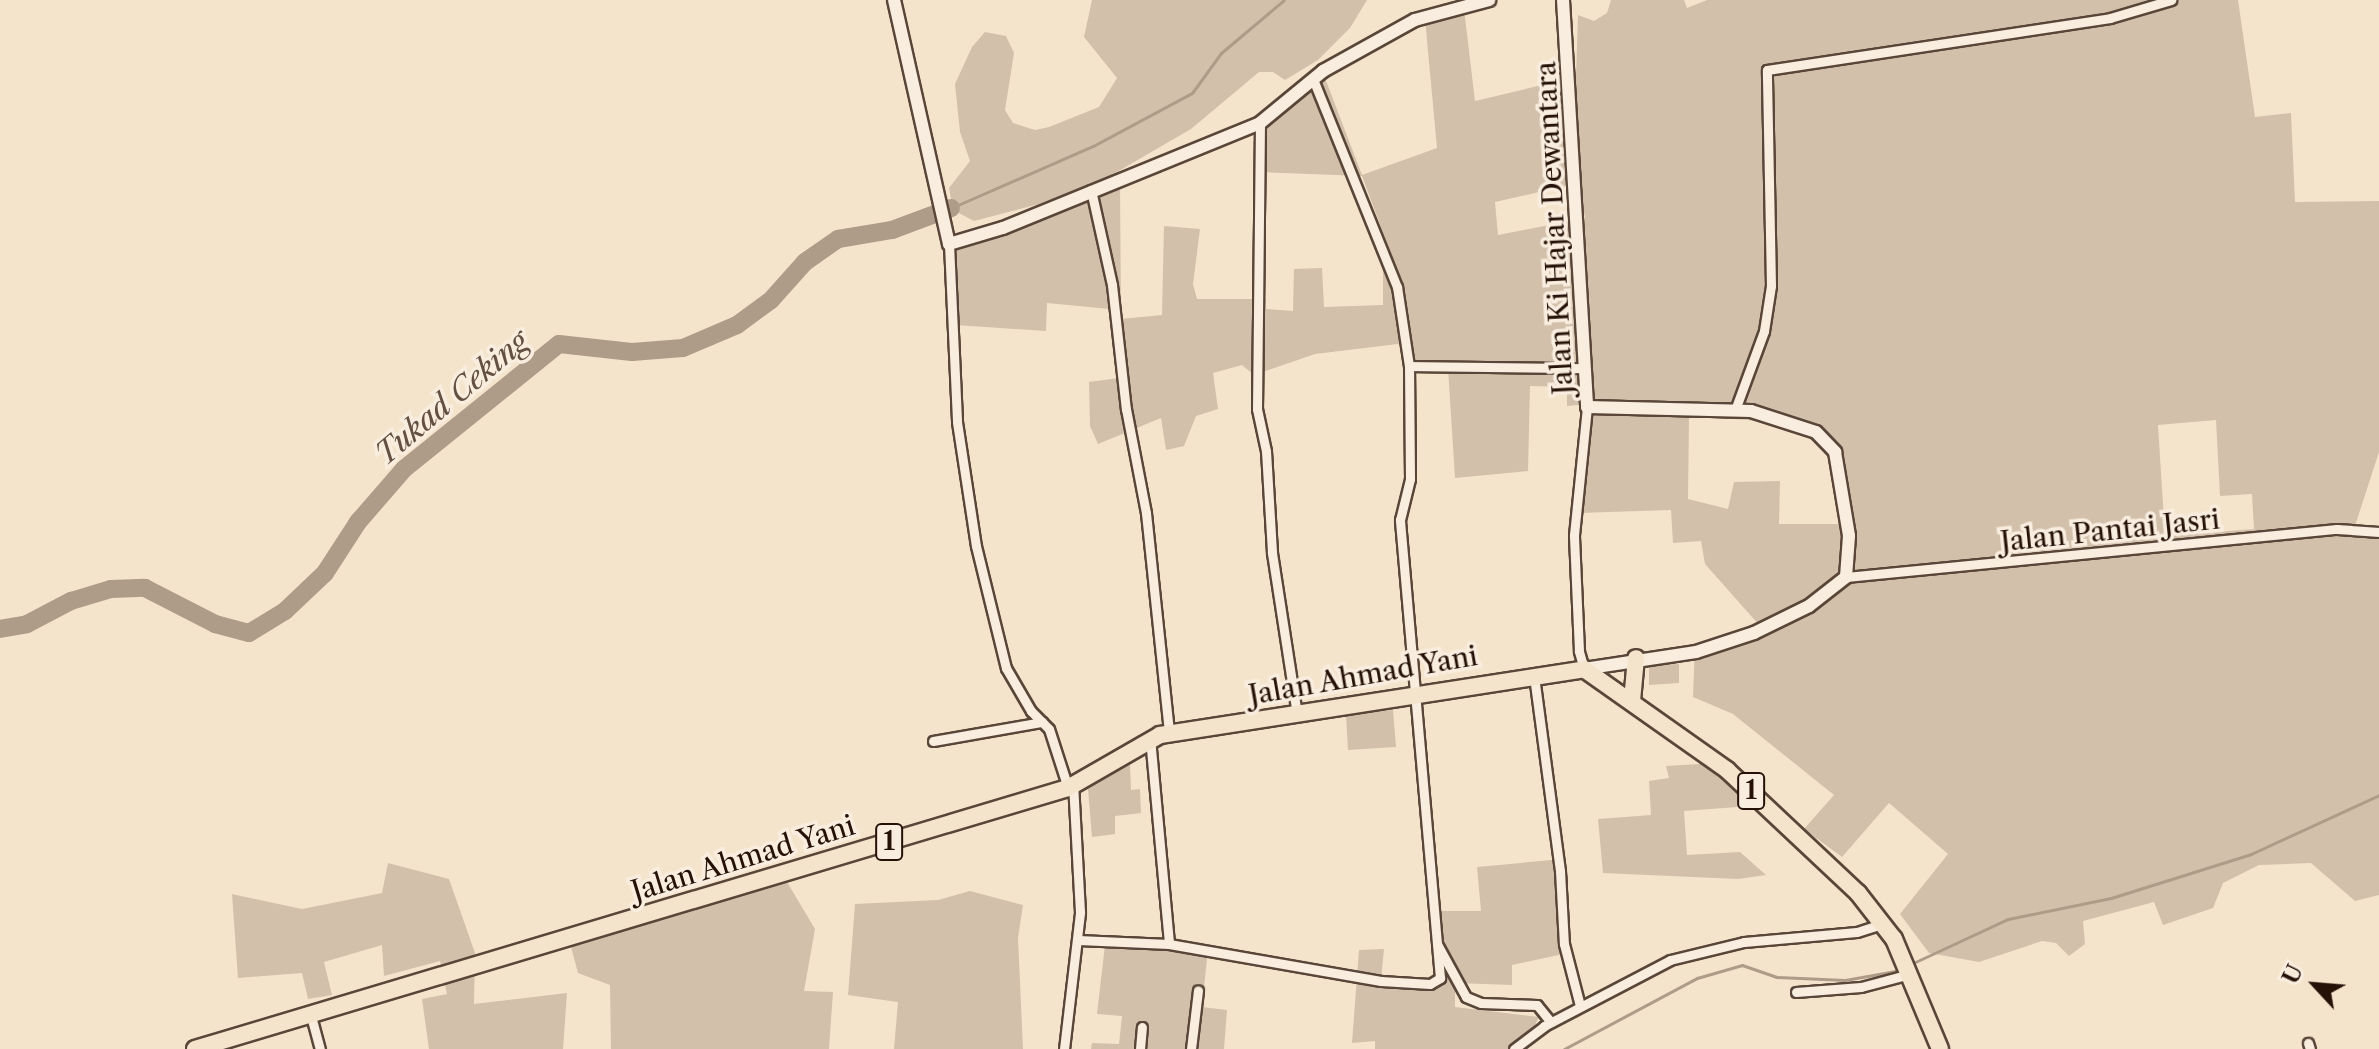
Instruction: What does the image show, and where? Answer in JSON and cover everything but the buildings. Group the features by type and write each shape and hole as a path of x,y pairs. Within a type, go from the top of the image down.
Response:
{"highway":[{"path":"1632,701 1636,658"},
{"name":"Jalan Ahmad Yani","path":"195,1049 1070,785 1150,738 1533,673 1584,669"},
{"name":"1","path":"1584,669 1738,779 1819,853 1884,923 1894,939 1940,1049"}],"street":[{"path":"894,0 949,244 957,422 976,546 1006,668 1042,722 1070,785 1078,940 1064,1049"},
{"path":"949,244 982,236 1260,123 1313,79 1415,20 1463,3 1489,0"},
{"name":"Jalan Ki Hajar Dewantara","path":"1563,0 1587,407 1735,410 1785,419 1829,442 1848,520 1846,577"},
{"path":"1735,410 1764,331 1771,286 1767,70 2110,18 2171,0"},
{"path":"1078,940 1169,944 1381,981 1430,984 1440,978 1412,695 1400,520 1410,479 1409,366 1397,287 1313,79"},
{"path":"1260,123 1257,409 1266,451 1272,553 1297,714"},
{"path":"1091,190 1117,316 1132,451 1148,529 1169,733"},
{"path":"1409,366 1585,368"},
{"path":"1587,407 1574,535 1579,651 1584,669 1636,658 1696,652 1754,633 1809,606 1846,577"},
{"name":"Jalan Pantai Jasri","path":"1846,577 2322,530 2379,532"},
{"path":"1533,673 1560,871 1564,944 1580,1006"},
{"path":"933,741 1042,722"},
{"path":"1150,738 1169,944"},
{"path":"1514,1049 1551,1022 1679,956 1744,942 1857,932 1884,923"},
{"path":"1437,944 1466,997 1481,1003 1537,1005 1551,1022"},
{"path":"1796,992 1861,987 1909,971"},
{"path":"1191,1049 1198,990"},
{"path":"311,1016 320,1049"},
{"path":"1140,1049 1142,1027"}],"shaded area":[{"path":"1092,0 1367,0 1350,28 1318,60 1285,80 1273,72 1259,72 1191,129 1110,176 1039,204 974,221 953,210 949,188 970,161 960,132 955,84 972,47 985,32 1006,36 1014,53 1005,110 1013,123 1035,130 1049,127 1099,107 1117,78 1084,37"},
{"path":"1611,0 1684,0 1687,8 1707,0 2238,0 2255,117 2291,113 2295,202 2379,201 2379,452 2354,529 2379,531 2379,895 2355,901 2311,863 2259,865 2223,883 2213,908 2163,925 2154,902 2083,921 2085,944 2069,956 2056,943 2042,941 1979,962 1929,953 1900,914 1948,854 1889,803 1842,857 1804,829 1834,795 1733,714 1693,697 1695,645 1760,626 1705,564 1701,541 1673,543 1671,510 1579,513 1589,404 1567,406 1567,387 1530,386 1528,471 1455,478 1448,368 1407,373 1406,343 1315,354 1254,375 1242,365 1213,373 1218,409 1196,416 1184,446 1166,450 1161,418 1098,444 1090,426 1089,382 1119,378 1109,309 1047,303 1046,331 956,325 957,245 1120,181 1121,319 1162,315 1164,226 1200,229 1193,284 1197,299 1266,299 1266,309 1293,311 1294,269 1322,268 1324,307 1383,305 1383,264 1393,259 1362,176 1259,172 1259,125 1287,111 1325,78 1362,175 1437,148 1425,19 1464,9 1475,101 1576,77 1578,15 1594,21 1607,13","holes":["1579,183 1585,218 1498,235 1495,202","1689,416 1776,422 1826,440 1845,524 1779,524 1780,481 1734,482 1728,509 1688,499","2216,420 2220,496 2252,494 2254,529 2165,536 2158,425"]},
{"path":"1679,664 1679,683 1649,685 1649,665"},
{"path":"1393,710 1396,747 1348,750 1346,715"},
{"path":"1716,763 1759,794 1751,806 1684,811 1687,855 1740,852 1766,875 1738,879 1603,873 1598,819 1651,815 1649,781 1669,778 1666,766"},
{"path":"1130,764 1131,790 1140,789 1141,813 1115,816 1115,834 1092,837 1088,789"},
{"path":"1562,859 1568,877 1563,954 1512,965 1512,985 1455,983 1455,1007 1539,1017 1523,1049 1375,1049 1375,1041 1352,1043 1359,950 1384,949 1381,980 1436,981 1432,911 1481,911 1477,867"},
{"path":"388,863 449,879 475,953 474,1004 567,993 563,1049 429,1049 422,999 447,994 440,961 384,976 382,945 324,962 332,995 308,999 302,973 238,978 232,894 302,909 382,893"},
{"path":"787,882 815,929 804,991 833,992 829,1049 611,1049 610,985 578,973 570,943"},
{"path":"970,891 1023,905 1018,938 1023,1049 894,1049 898,1002 848,995 855,904 938,900"},
{"path":"1106,936 1208,949 1202,1007 1227,1010 1224,1049 1091,1049 1092,1043 1119,1044 1122,1016 1097,1014"}],"waterway":[{"path":"951,208 1093,146 1192,93 1221,53 1284,0"},
{"name":"Tukad Ceking","path":"0,629 27,624 71,601 111,589 145,588 215,624 249,633 285,611 325,573 358,522 404,469 559,344 632,352 683,348 737,325 771,300 805,262 838,239 892,230 951,208"},
{"path":"1911,964 2008,919 2111,898 2251,854 2379,795"},
{"path":"1564,1049 1697,978 1742,965 1776,977 1845,980 1901,970"}]}
